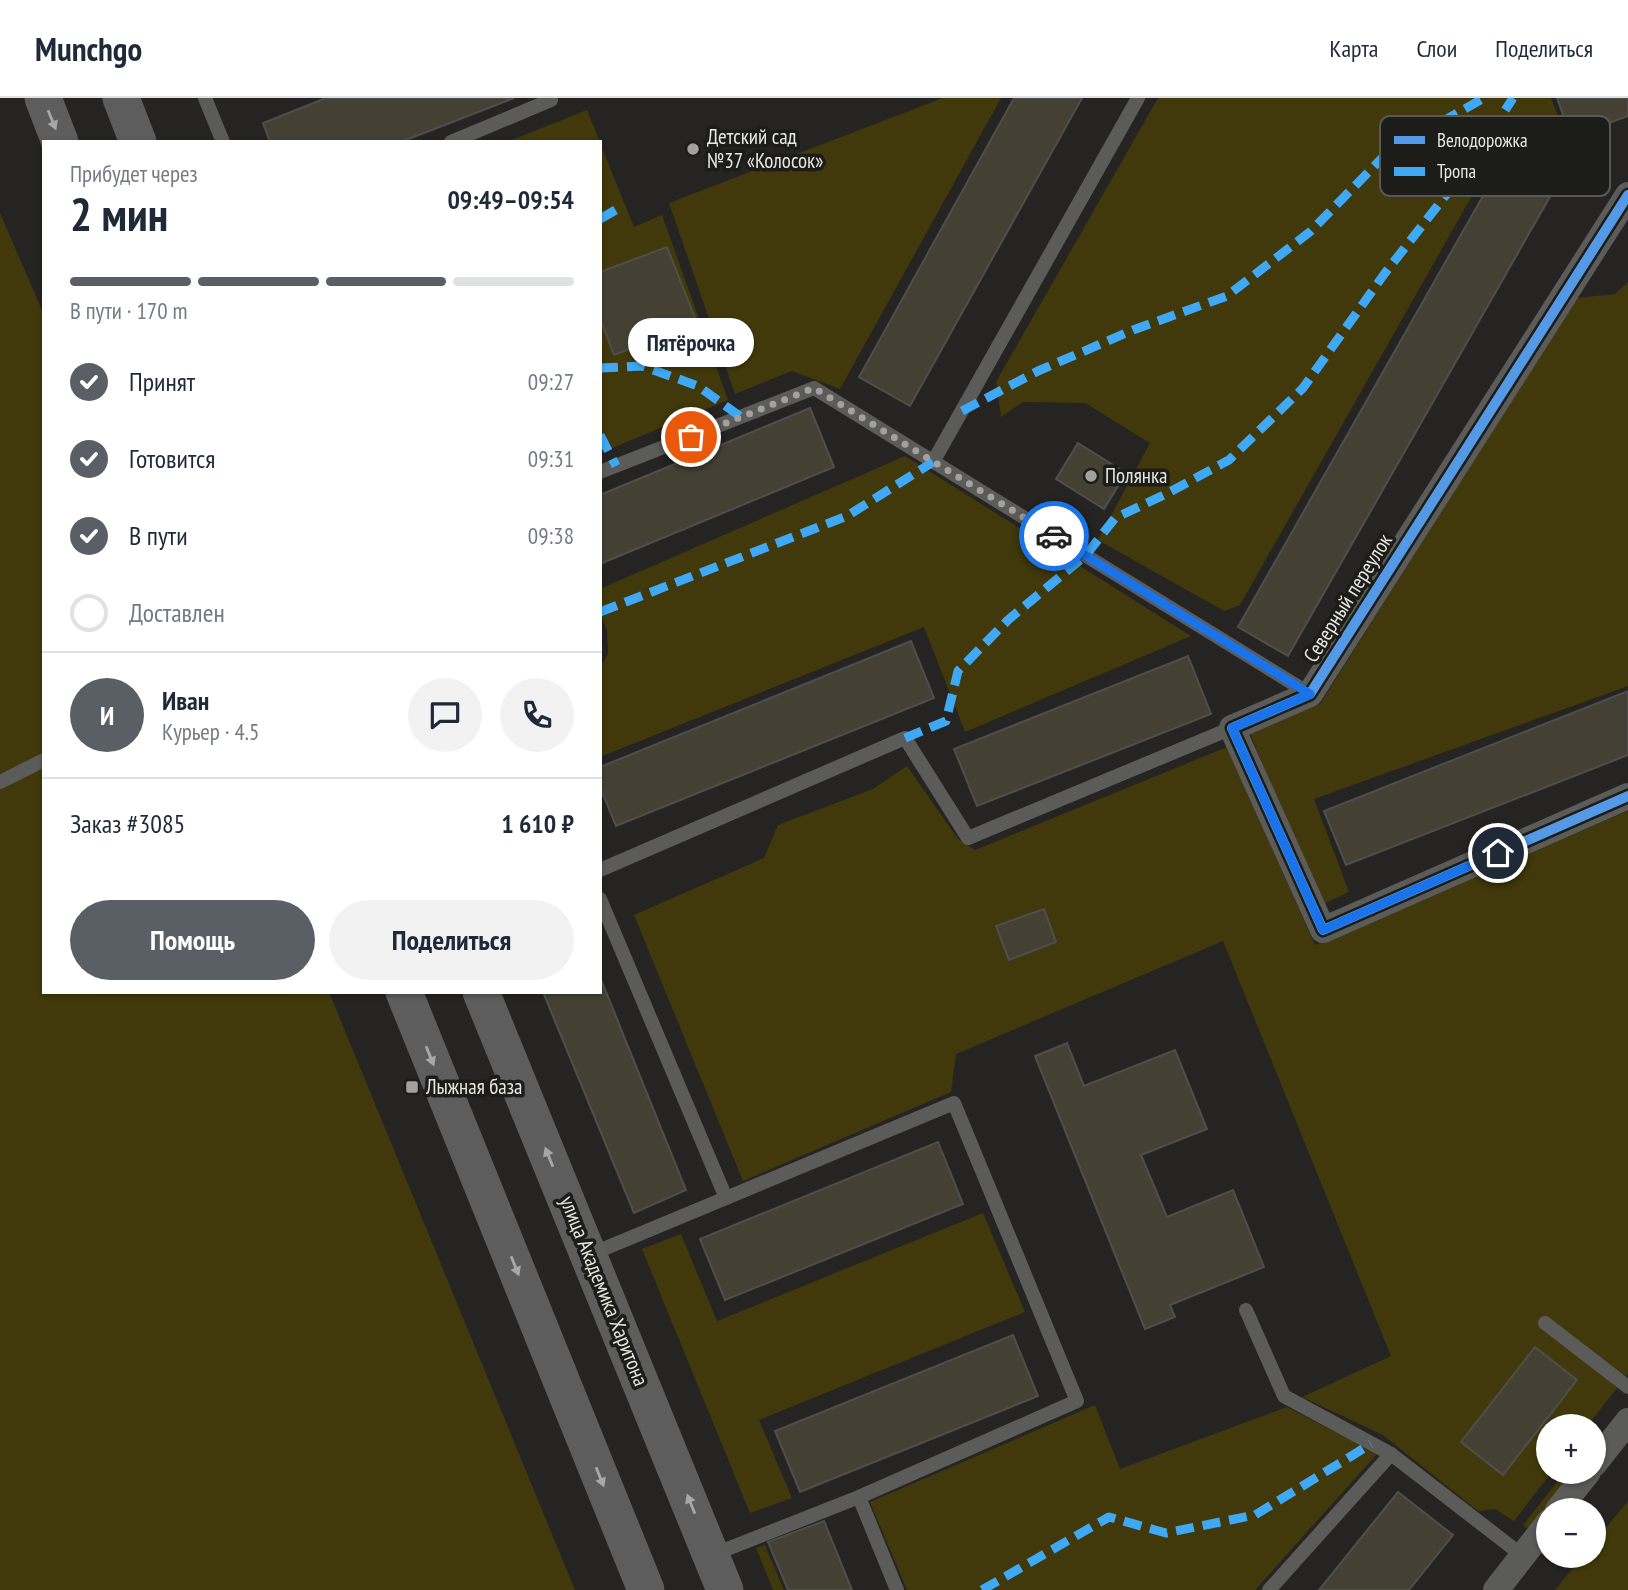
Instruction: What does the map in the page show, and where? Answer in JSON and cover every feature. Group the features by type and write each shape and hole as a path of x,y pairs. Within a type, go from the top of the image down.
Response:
{"main road":[{"path":"43,98 59,140"},
{"path":"121,98 137,140"},
{"path":"405,994 646,1590"},
{"name":"улица Академика Харитона","path":"482,994 726,1590"}],"street":[{"name":"Северный переулок","path":"1232,728 1310,694 1628,195"},
{"path":"1232,728 1323,930 1628,796"},
{"path":"1606,1449 1628,1421"},
{"path":"1567,1498 1579,1484"},
{"path":"1496,1590 1536,1539"}],"lane":[{"path":"205,98 222,140"},
{"path":"456,140 551,100 550,98"},
{"path":"933,462 1138,98"},
{"path":"602,471 814,388 1310,694"},
{"path":"602,869 905,738 968,838 1232,728"},
{"path":"0,782 42,761"},
{"path":"602,904 726,1198"},
{"path":"589,1255 954,1103 1077,1401 859,1497 712,1555"},
{"path":"1246,1310 1284,1396 1391,1454 1523,1556"},
{"path":"1545,1323 1628,1387"},
{"path":"1269,1590 1391,1454"},
{"path":"859,1497 897,1590"}],"shaded area":[{"path":"943,98 1001,98 840,389 792,371 735,394 669,203"},
{"path":"1158,98 1551,98 1558,116 1380,116 1380,196 1472,196 1240,605 1224,611 1098,540 1150,443 1085,403 1023,402 1001,417 996,382"},
{"path":"587,110 599,140 512,140"},
{"path":"602,148 634,227 662,215 728,400 602,452"},
{"path":"0,213 42,310 42,994 330,994 575,1590 0,1590"},
{"path":"1628,282 1628,686 1314,799 1349,892 1321,905 1249,731 1320,704 1576,298 1615,294"},
{"path":"905,456 1191,636 965,732 924,627 602,756 602,664 608,654 607,631 602,617 602,588"},
{"path":"1227,747 1315,945 1628,811 1628,1374 1626,1376 1611,1366 1604,1375 1617,1388 1596,1414 1536,1414 1536,1484 1543,1484 1514,1521 1495,1509 1478,1511 1383,1435 1302,1397 1391,1356 1223,941 956,1054 951,1092 743,1181 634,915 764,858 778,825 873,789 907,766 958,839 975,850"},
{"path":"983,1213 1025,1312 759,1420 792,1498 750,1513 642,1249 681,1234 717,1321"},
{"path":"1095,1405 1120,1469 1287,1407 1377,1454 1255,1590 907,1590 870,1502"},
{"path":"1555,1484 1572,1484 1561,1498 1544,1498"},
{"path":"1628,1501 1628,1590 1555,1590 1573,1568 1606,1568 1606,1528"},
{"path":"1536,1509 1536,1529 1533,1533 1523,1525"},
{"path":"765,1545 784,1590 773,1590 756,1548"}],"building":[{"path":"326,98 514,98 406,140 269,140 263,123"},
{"path":"1014,98 1082,98 910,406 859,377"},
{"path":"1557,98 1628,98 1628,116 1610,123 1610,116 1563,116"},
{"path":"1483,196 1550,196 1288,656 1238,627"},
{"path":"667,247 697,323 614,355 602,323 602,271"},
{"path":"810,408 834,467 602,563 602,494"},
{"name":"Полянка","path":"1078,443 1126,473 1104,509 1056,479"},
{"path":"911,641 934,698 616,826 602,792 602,766"},
{"path":"1188,656 1211,714 977,806 954,749"},
{"path":"1628,691 1628,755 1346,865 1324,811"},
{"path":"1044,909 1056,942 1009,960 996,926"},
{"path":"602,982 686,1190 634,1213 544,994 602,994"},
{"path":"1067,1043 1084,1086 1175,1050 1207,1129 1141,1155 1167,1217 1233,1190 1264,1267 1170,1305 1175,1317 1145,1329 1035,1056"},
{"path":"938,1142 963,1204 725,1300 700,1239"},
{"path":"1013,1335 1038,1396 800,1492 775,1431"},
{"path":"1535,1347 1577,1380 1551,1414 1536,1414 1536,1433 1503,1475 1461,1442"},
{"path":"1398,1492 1453,1535 1409,1590 1319,1590"},
{"path":"824,1521 852,1590 788,1590 768,1542"}],"marked path":[{"path":"1452,116 1484,98"},
{"path":"1501,116 1513,98"},
{"path":"962,411 1038,371 1133,330 1227,296 1311,231 1380,160"},
{"path":"905,738 946,721 958,671 1008,620 1086,555 1115,518 1229,460 1303,388 1385,273 1445,196"},
{"path":"602,218 619,208"},
{"path":"602,368 642,366 698,386 741,417"},
{"path":"602,439 616,466"},
{"path":"602,611 847,516 933,462"},
{"path":"982,1590 1109,1517 1166,1533 1255,1515 1371,1444"}],"cycle path":[{"path":"1628,195 1310,694 1232,728 1323,930 1628,796"}],"way so far":[{"path":"691,437 814,388 1054,536"}],"place":[{"name":"Детский сад №37 «Колосок»","path":"693,149"},
{"name":"Пятёрочка","path":"691,437"},
{"name":"Полянка","path":"1091,476"},
{"name":"Лыжная база","path":"412,1087"}],"route":[{"path":"1054,536 1310,694 1232,728 1323,930 1498,853"}]}
